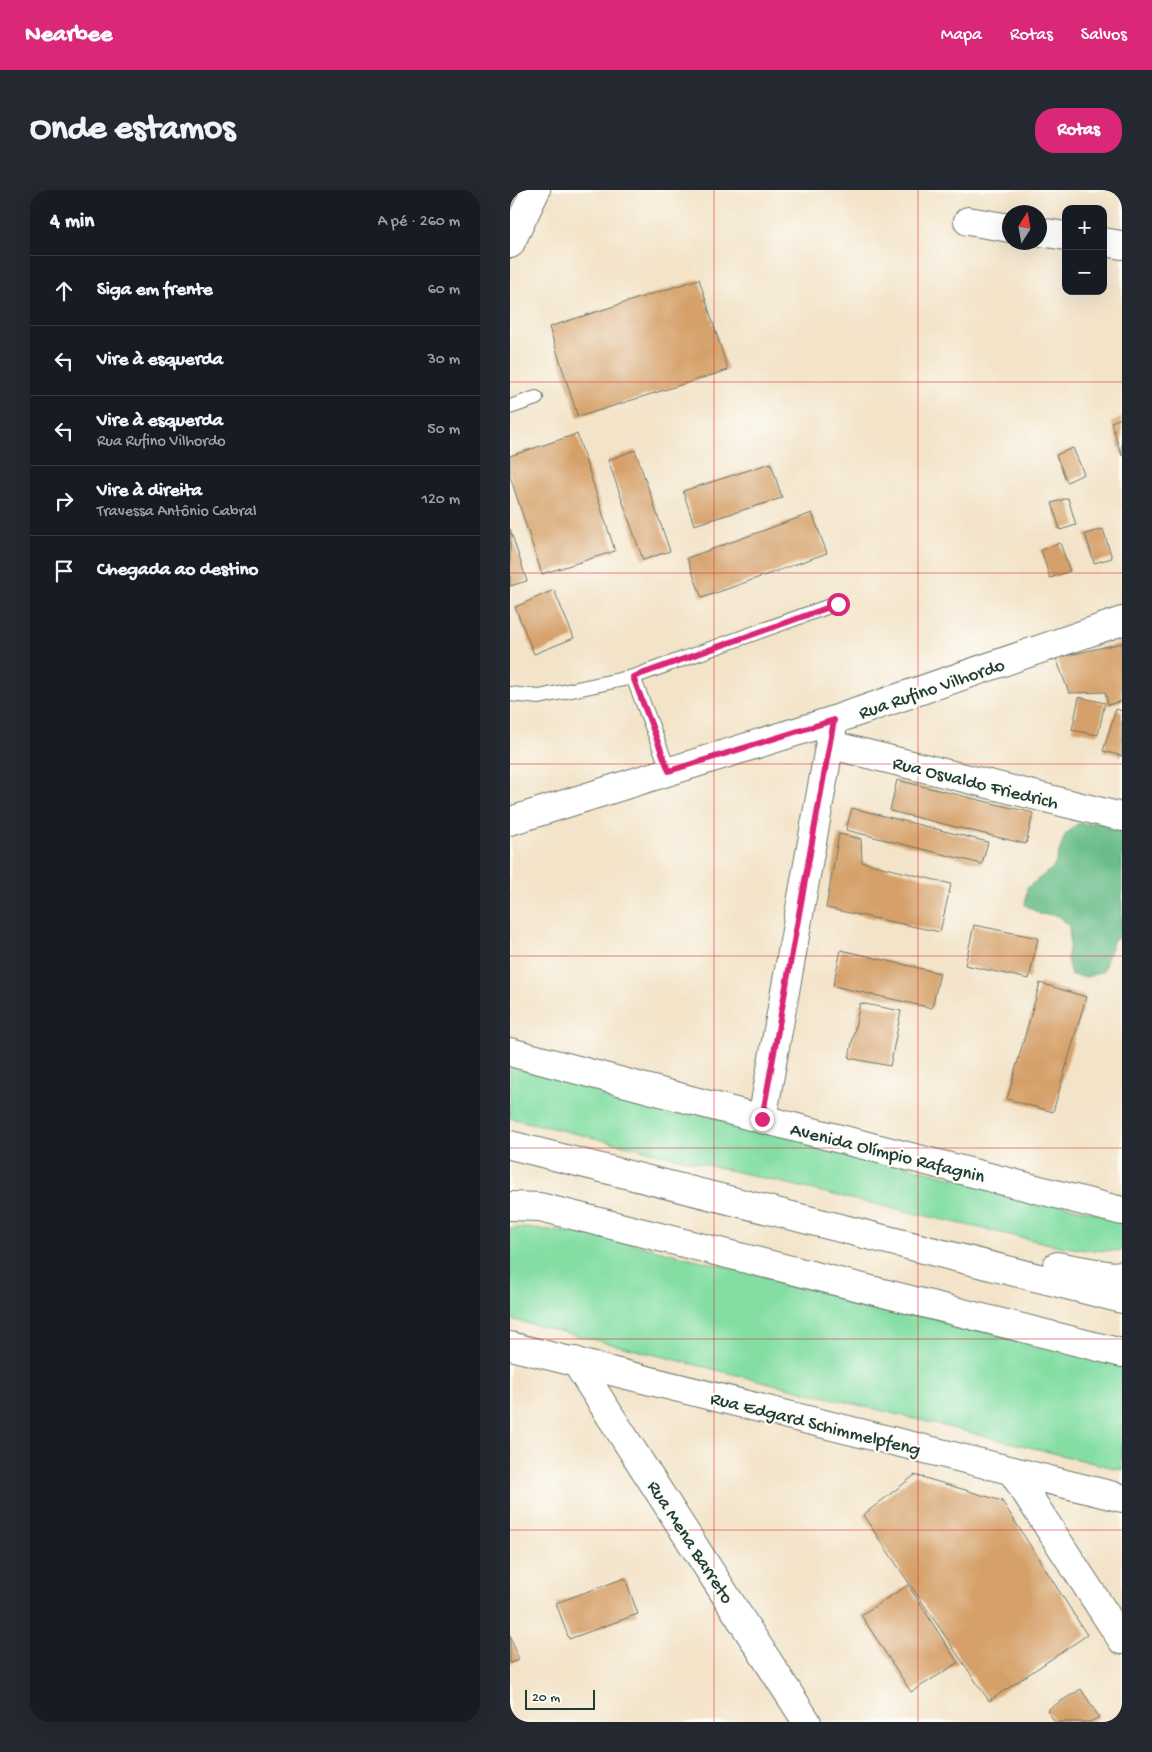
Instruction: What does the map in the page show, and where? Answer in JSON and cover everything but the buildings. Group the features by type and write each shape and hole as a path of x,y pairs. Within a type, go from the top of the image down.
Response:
{"main road":[{"path":"510,244 536,190"},
{"path":"968,221 1002,227"},
{"path":"1047,233 1062,235"},
{"path":"1107,243 1122,245"},
{"name":"Rua Rufino Vilhordo","path":"510,821 669,771 833,732 1122,621"},
{"path":"762,1119 833,732"},
{"name":"Rua Osvaldo Friedrich","path":"833,732 1122,817"},
{"name":"Avenida Olímpio Rafagnin","path":"510,1052 1122,1211"},
{"path":"510,1145 1122,1299"},
{"path":"510,1206 540,1207 1122,1353"},
{"path":"836,1226 1112,1276 1122,1275"},
{"name":"Rua Edgard Schimmelpfeng","path":"510,1346 1122,1498"},
{"name":"Rua Mena Barreto","path":"575,1361 807,1722"},
{"path":"1012,1471 1122,1640"}],"lane":[{"path":"510,407 536,398"},
{"path":"510,694 539,697 633,677 838,604"},
{"path":"633,677 669,771"}],"green space":[{"path":"1122,822 1122,938 1114,939 1103,971 1087,977 1071,975 1067,959 1070,943 1069,925 1056,915 1040,914 1025,905 1027,888 1054,867 1065,835 1077,824"},
{"path":"510,1067 1122,1220 1122,1251 1086,1250 1059,1246 510,1118"},
{"path":"510,1228 561,1231 612,1239 1122,1364 1122,1470 510,1319"}],"route":[{"path":"762,1119 834,720 669,771 654,737 633,677 838,604"}]}
